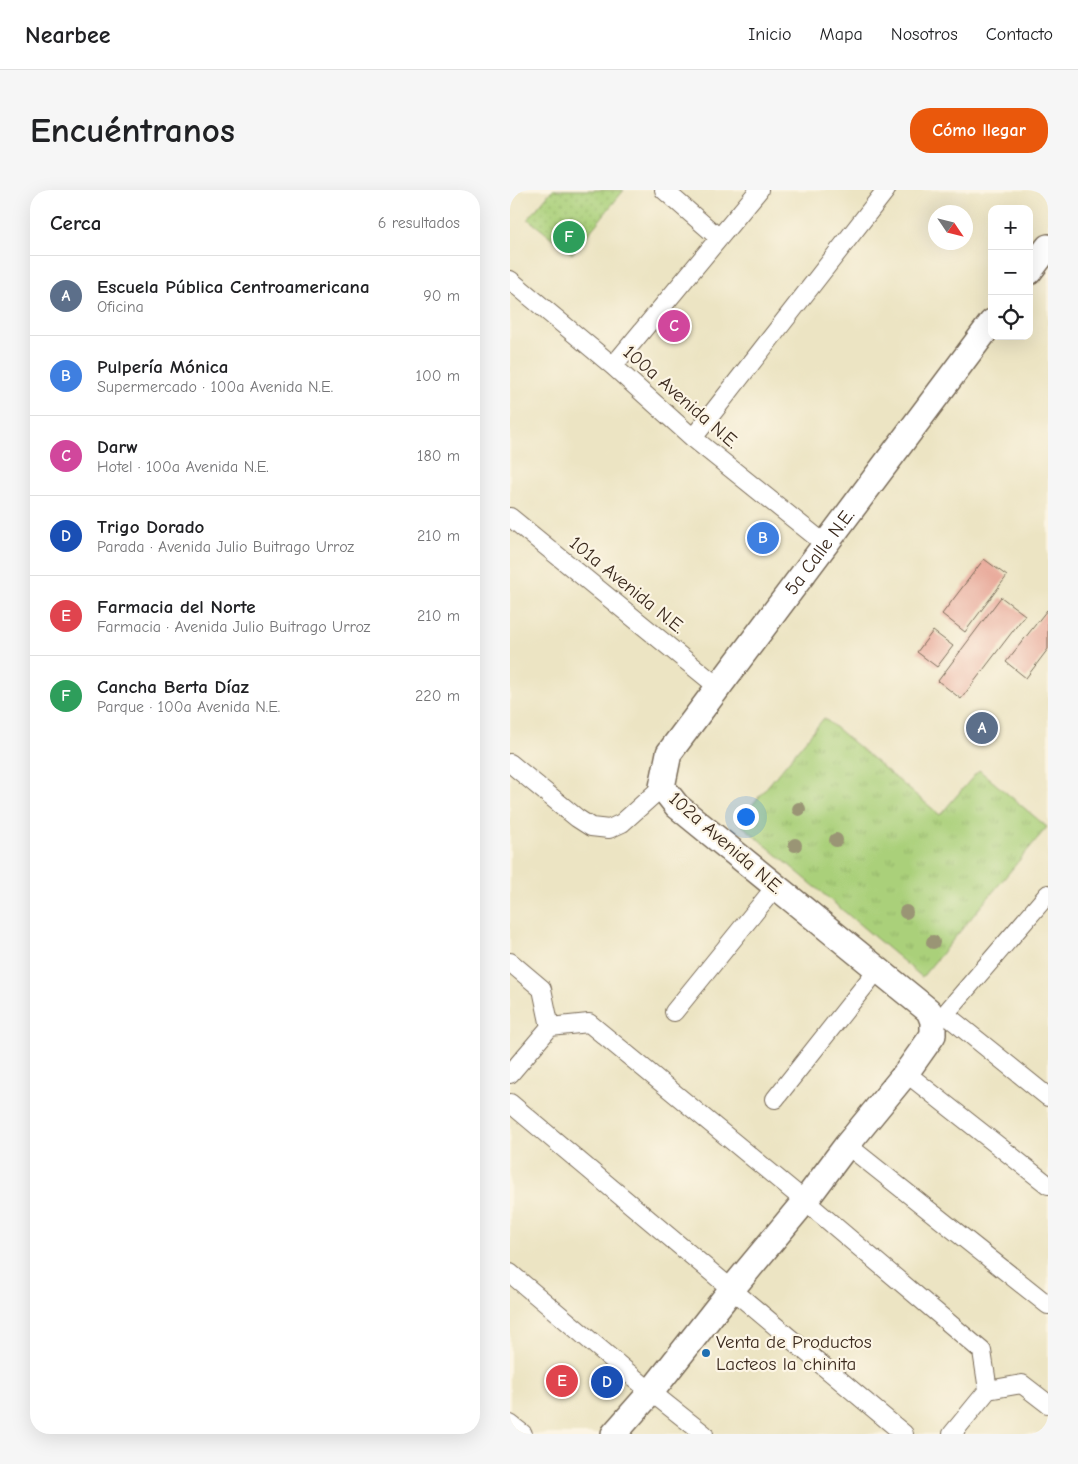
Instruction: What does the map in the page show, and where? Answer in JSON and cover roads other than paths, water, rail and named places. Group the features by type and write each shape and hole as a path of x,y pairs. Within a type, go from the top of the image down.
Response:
{"street":[{"path":"664,190 719,238"},
{"path":"613,366 759,190"},
{"path":"693,438 886,190"},
{"path":"1033,267 1048,246"},
{"name":"100a Avenida N.E.","path":"510,280 613,366 693,438 825,544"},
{"name":"5a Calle N.E.","path":"662,787 668,753 988,327"},
{"name":"101a Avenida N.E.","path":"510,517 717,686"},
{"name":"102a Avenida N.E.","path":"510,763 577,818 591,827 609,829 622,823 662,787 677,806 939,1018"},
{"path":"674,1012 776,886"},
{"path":"614,1434 651,1392 732,1289 806,1201 847,1145 906,1073 933,1034 939,1018 1048,894"},
{"path":"510,962 542,989 550,1027"},
{"path":"775,1099 878,969"},
{"path":"939,1018 1048,1097"},
{"path":"510,1074 550,1027 589,1023 806,1201 982,1351 988,1390"},
{"path":"906,1073 1046,1180"},
{"path":"510,1103 904,1434"},
{"path":"847,1145 1048,1305"},
{"path":"510,1274 704,1434"},
{"path":"952,1434 988,1390 1022,1384 1048,1404"},
{"path":"510,1424 523,1434"}],"place":[{"name":"Cancha Berta Díaz","path":"569,237"},
{"name":"Darw","path":"674,326"},
{"name":"Pulpería Mónica","path":"763,538"},
{"name":"Escuela Pública Centroamericana","path":"982,728"},
{"name":"Venta de Productos Lacteos la chinita","path":"706,1353"},
{"name":"Farmacia del Norte","path":"562,1381"},
{"name":"Trigo Dorado","path":"607,1382"}]}
